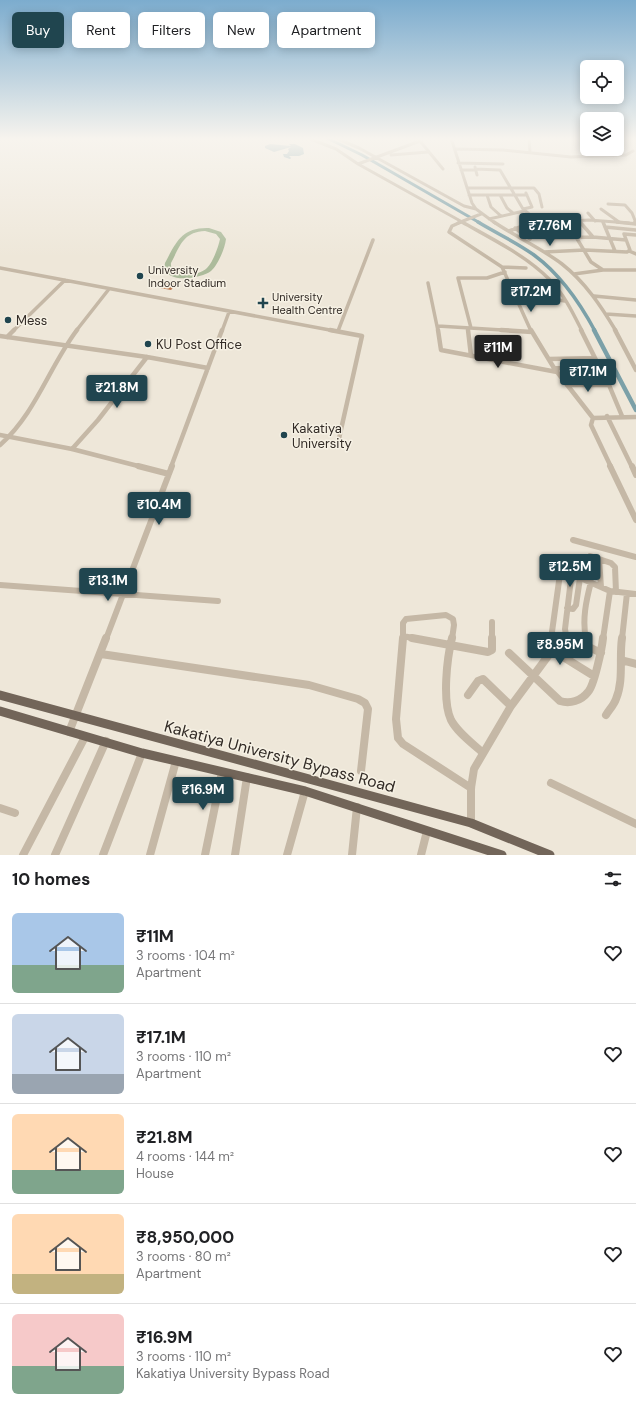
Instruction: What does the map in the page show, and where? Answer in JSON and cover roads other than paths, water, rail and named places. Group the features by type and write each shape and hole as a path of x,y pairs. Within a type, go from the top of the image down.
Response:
{"main road":[{"name":"Kakatiya University Bypass Road","path":"0,695 471,822 550,855"},
{"name":"Kakatiya University Bypass Road","path":"0,711 85,737 106,741 176,762 305,791 357,807 440,836 472,844 501,855"}],"street":[{"path":"386,178 464,222 528,261 550,280 574,315 624,416"},
{"path":"412,178 464,206 476,209"},
{"path":"463,178 469,195 480,214 544,252 574,274 594,296 606,314 636,370"},
{"path":"505,178 523,210 539,222"},
{"path":"467,188 524,188 536,190 541,198 542,207"},
{"path":"489,219 532,207 524,188"},
{"path":"469,195 527,195"},
{"path":"487,195 492,208 507,219"},
{"path":"500,195 507,208 513,213"},
{"path":"509,231 526,224 539,222 594,221 636,224 634,213 624,204 608,204"},
{"path":"601,209 620,223"},
{"path":"588,212 594,221"},
{"path":"480,214 452,226 449,232 502,267 532,332 556,370 593,418"},
{"path":"566,221 585,250 591,263 599,266 603,270"},
{"path":"580,221 593,237"},
{"path":"552,222 556,230"},
{"path":"602,222 615,251"},
{"path":"610,222 612,228"},
{"path":"526,224 549,238 593,237 626,240"},
{"path":"605,227 636,232"},
{"path":"515,228 530,238"},
{"path":"535,230 571,230"},
{"path":"629,251 624,234 636,232"},
{"path":"338,331 373,240"},
{"path":"544,252 585,250 629,251 636,254"},
{"path":"502,267 526,268"},
{"path":"0,268 362,336 338,444"},
{"path":"574,274 603,270 636,270"},
{"path":"471,356 469,328 458,278 488,278 505,272"},
{"path":"7,337 65,280"},
{"path":"428,283 438,326 441,350 556,370 602,369"},
{"path":"0,446 10,437 32,407 66,346 109,289"},
{"path":"514,293 565,301"},
{"path":"594,296 636,300"},
{"path":"69,732 101,654 170,474 229,312"},
{"path":"606,314 636,316"},
{"path":"438,326 532,332"},
{"path":"0,336 148,357 208,368"},
{"path":"72,449 98,420 148,357"},
{"path":"549,359 595,358"},
{"path":"567,385 609,385"},
{"path":"593,418 607,416 636,417"},
{"path":"607,416 636,474"},
{"path":"593,418 591,425 636,520"},
{"path":"0,435 72,449 170,474"},
{"path":"573,540 636,556"},
{"path":"508,653 560,701 566,703 578,701 585,696 588,692 602,653 613,591 615,567 612,563 590,556"},
{"path":"599,559 599,575 602,587"},
{"path":"471,822 471,788 474,770 511,706 548,656 560,574"},
{"path":"594,676 565,658 563,651 566,635 567,608 571,577 576,576 613,591 636,594"},
{"path":"567,608 575,608 580,578"},
{"path":"587,646 583,626 587,596 591,582"},
{"path":"0,585 218,601"},
{"path":"606,715 618,692 622,624 627,593"},
{"path":"569,594 577,598"},
{"path":"471,788 403,744 398,738 396,720 403,623 406,620 446,615 450,616 455,622 450,645 446,699 448,712 455,724 483,753"},
{"path":"403,636 491,651 492,622"},
{"path":"566,635 602,653"},
{"path":"101,654 309,685 365,702 368,709 361,772"},
{"path":"621,660 636,664"},
{"path":"468,695 478,681 483,679 511,706"},
{"path":"23,855 85,737"},
{"path":"55,855 106,741"},
{"path":"103,855 142,753"},
{"path":"150,855 176,762"},
{"path":"205,855 222,772"},
{"path":"235,855 247,777"},
{"path":"551,783 636,824"},
{"path":"287,855 305,791"},
{"path":"352,855 357,807"},
{"path":"0,808 15,813"},
{"path":"421,855 427,831"}],"waterway":[{"path":"402,178 480,223"},
{"path":"478,222 534,255 552,271 569,290 595,331"},
{"path":"594,330 636,410"}],"place":[{"name":"University Indoor Stadium","path":"140,276"},
{"name":"University Health Centre","path":"263,303"},
{"name":"Mess","path":"8,320"},
{"name":"KU Post Office","path":"148,344"},
{"name":"Kakatiya University","path":"284,435"}]}
